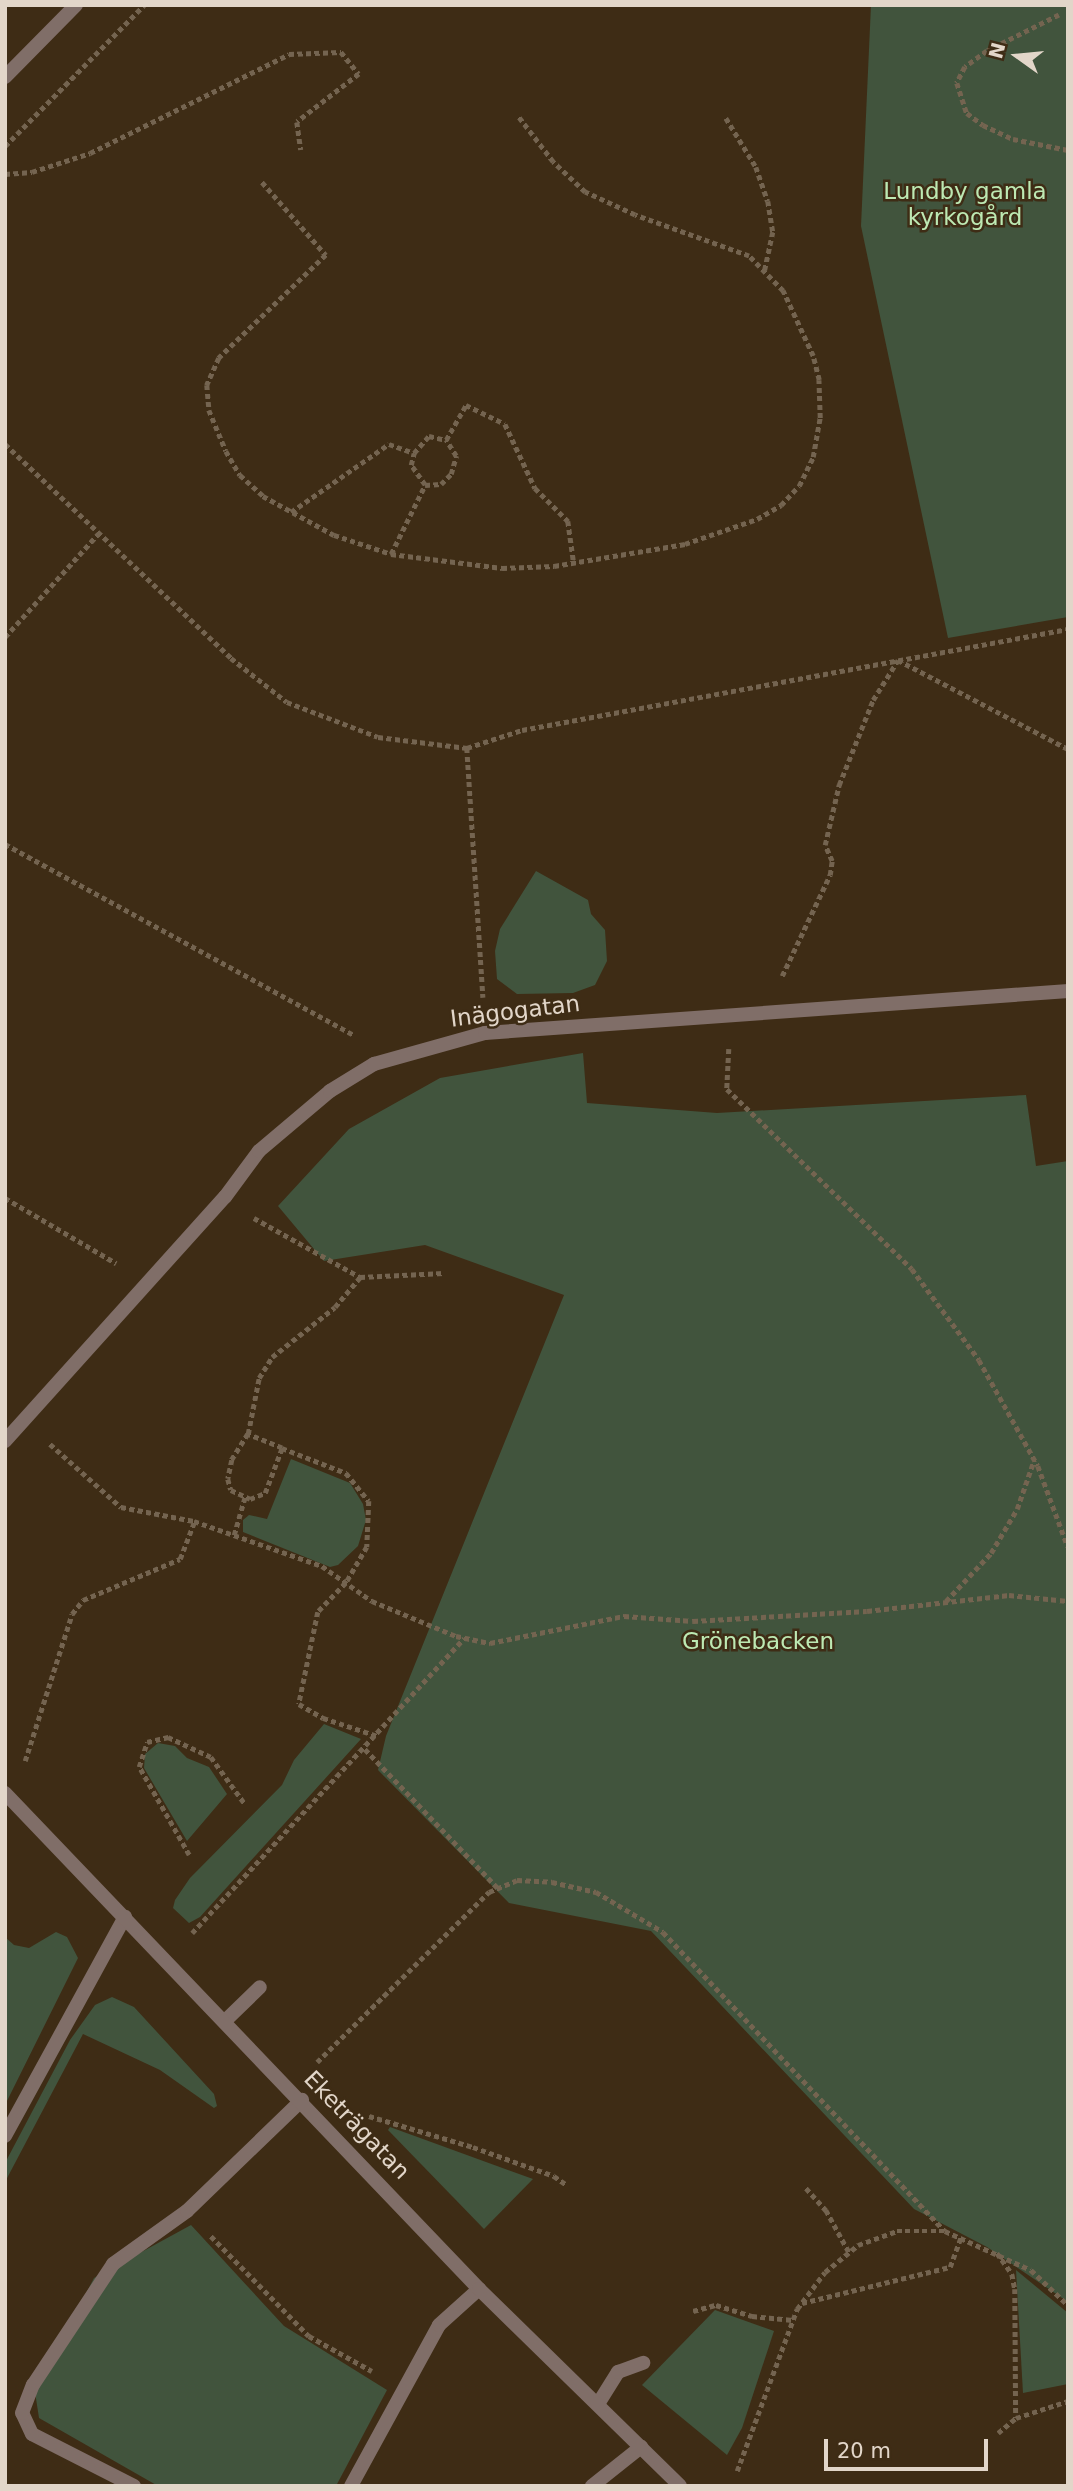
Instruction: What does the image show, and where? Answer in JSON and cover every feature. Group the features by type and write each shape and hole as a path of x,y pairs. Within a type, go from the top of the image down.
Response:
{"street":[{"path":"5,77 76,5"},
{"name":"Inägogatan","path":"5,1441 225,1197 259,1151 330,1091 374,1064 485,1033 1068,991"},
{"name":"Eketrägatan","path":"5,1793 226,2020 479,2289 680,2486"},
{"path":"5,2136 125,1916"},
{"path":"226,2020 260,1987"},
{"path":"134,2486 32,2434 22,2413 33,2385 113,2264 187,2211 302,2100"},
{"path":"351,2486 439,2325 479,2289"},
{"path":"598,2403 618,2372 643,2363"},
{"path":"592,2486 641,2447"}],"path":[{"path":"5,146 144,5"},
{"path":"1059,15 988,51 965,67 957,83 967,113 983,124 1013,139 1068,150"},
{"path":"5,174 32,172 90,153 289,54 341,52 359,74 298,122 301,150"},
{"path":"261,182 326,255 219,358 207,385 209,410 240,475 291,512 334,534 391,554 502,568 574,564 722,533 781,505 799,486 813,457 819,380 801,324 765,270 749,256 646,219 585,192 553,162 517,115"},
{"path":"726,118 756,167 768,201 773,232 765,270"},
{"path":"446,440 466,405 505,424 535,488 568,521 574,564"},
{"path":"429,436 446,440 456,456 451,474 441,484 425,485 411,466 414,453 429,436"},
{"path":"5,444 231,658 287,702 378,737 467,748 522,730 1068,629"},
{"path":"291,512 389,444 414,453"},
{"path":"391,554 425,485"},
{"path":"5,637 98,534"},
{"path":"898,660 1068,749"},
{"path":"768,980 781,979 830,875 832,861 825,845 839,785 873,700 898,660"},
{"path":"467,748 485,1033"},
{"path":"5,844 350,1029 356,1038"},
{"path":"483,998 495,998"},
{"path":"729,1045 727,1089 912,1269 979,1360 1034,1460 1068,1548"},
{"path":"225,1197 360,1277 444,1273"},
{"path":"5,1198 121,1267"},
{"path":"282,1448 265,1493 246,1497 231,1490 228,1479 232,1460 248,1434 259,1378 272,1357 335,1307 360,1277"},
{"path":"21,1423 121,1507 194,1521 322,1566 372,1601 464,1638 491,1643 624,1616 693,1621 867,1611 1009,1595 1068,1601"},
{"path":"248,1434 346,1473 369,1501 367,1547 346,1583 318,1612 299,1704 323,1718 377,1735"},
{"path":"946,1601 991,1553 1017,1509 1034,1460"},
{"path":"233,1535 246,1497"},
{"path":"25,1761 72,1614 83,1600 180,1559 194,1521"},
{"path":"192,1933 365,1749 464,1638"},
{"path":"189,1855 139,1767 147,1742 168,1737 211,1757 245,1804"},
{"path":"365,1749 498,1888"},
{"path":"317,2062 442,1936 498,1888 517,1880 552,1882 596,1892 663,1932 945,2231"},
{"path":"369,2116 554,2175 567,2185"},
{"path":"806,2188 826,2210 849,2252"},
{"path":"187,2211 309,2336 403,2389"},
{"path":"737,2471 801,2303 825,2272 849,2252 897,2231 945,2231 994,2250 1031,2270 1068,2305"},
{"path":"801,2303 950,2267 961,2237"},
{"path":"994,2250 1012,2274 1015,2289 1016,2418"},
{"path":"692,2311 716,2305 752,2316 793,2320"},
{"path":"998,2433 1016,2418 1068,2400"}],"green space":[{"name":"Lundby gamla kyrkogård","path":"871,5 1068,5 1068,617 948,638 861,226"},
{"path":"536,871 588,900 591,914 605,930 607,961 595,985 573,993 517,994 497,979 495,951 500,929"},
{"name":"Grönebacken","path":"583,1053 587,1103 717,1113 1026,1095 1036,1166 1068,1161 1068,2302 987,2247 914,2209 651,1931 509,1903 378,1770 386,1736 564,1295 425,1245 324,1261 278,1206 349,1129 440,1078"},
{"path":"291,1459 350,1483 363,1504 366,1520 358,1546 338,1565 330,1567 243,1532 243,1520 249,1515 267,1519"},
{"path":"324,1724 361,1739 200,1917 189,1923 173,1908 175,1900 190,1878 282,1785 294,1760"},
{"path":"158,1743 175,1746 187,1758 209,1767 227,1794 187,1841 144,1768 145,1754"},
{"path":"56,1932 67,1937 78,1958 5,2105 5,1937 14,1945 29,1948"},
{"path":"112,1997 134,2007 214,2094 217,2106 214,2108 160,2070 83,2034 5,2182 5,2163 70,2040 95,2005"},
{"path":"390,2127 533,2179 484,2229 388,2130"},
{"path":"191,2225 284,2326 387,2390 336,2486 158,2486 39,2418 35,2392 94,2278"},
{"path":"1016,2270 1068,2313 1068,2384 1023,2393"},
{"path":"715,2310 774,2331 742,2428 727,2455 642,2385"}]}
